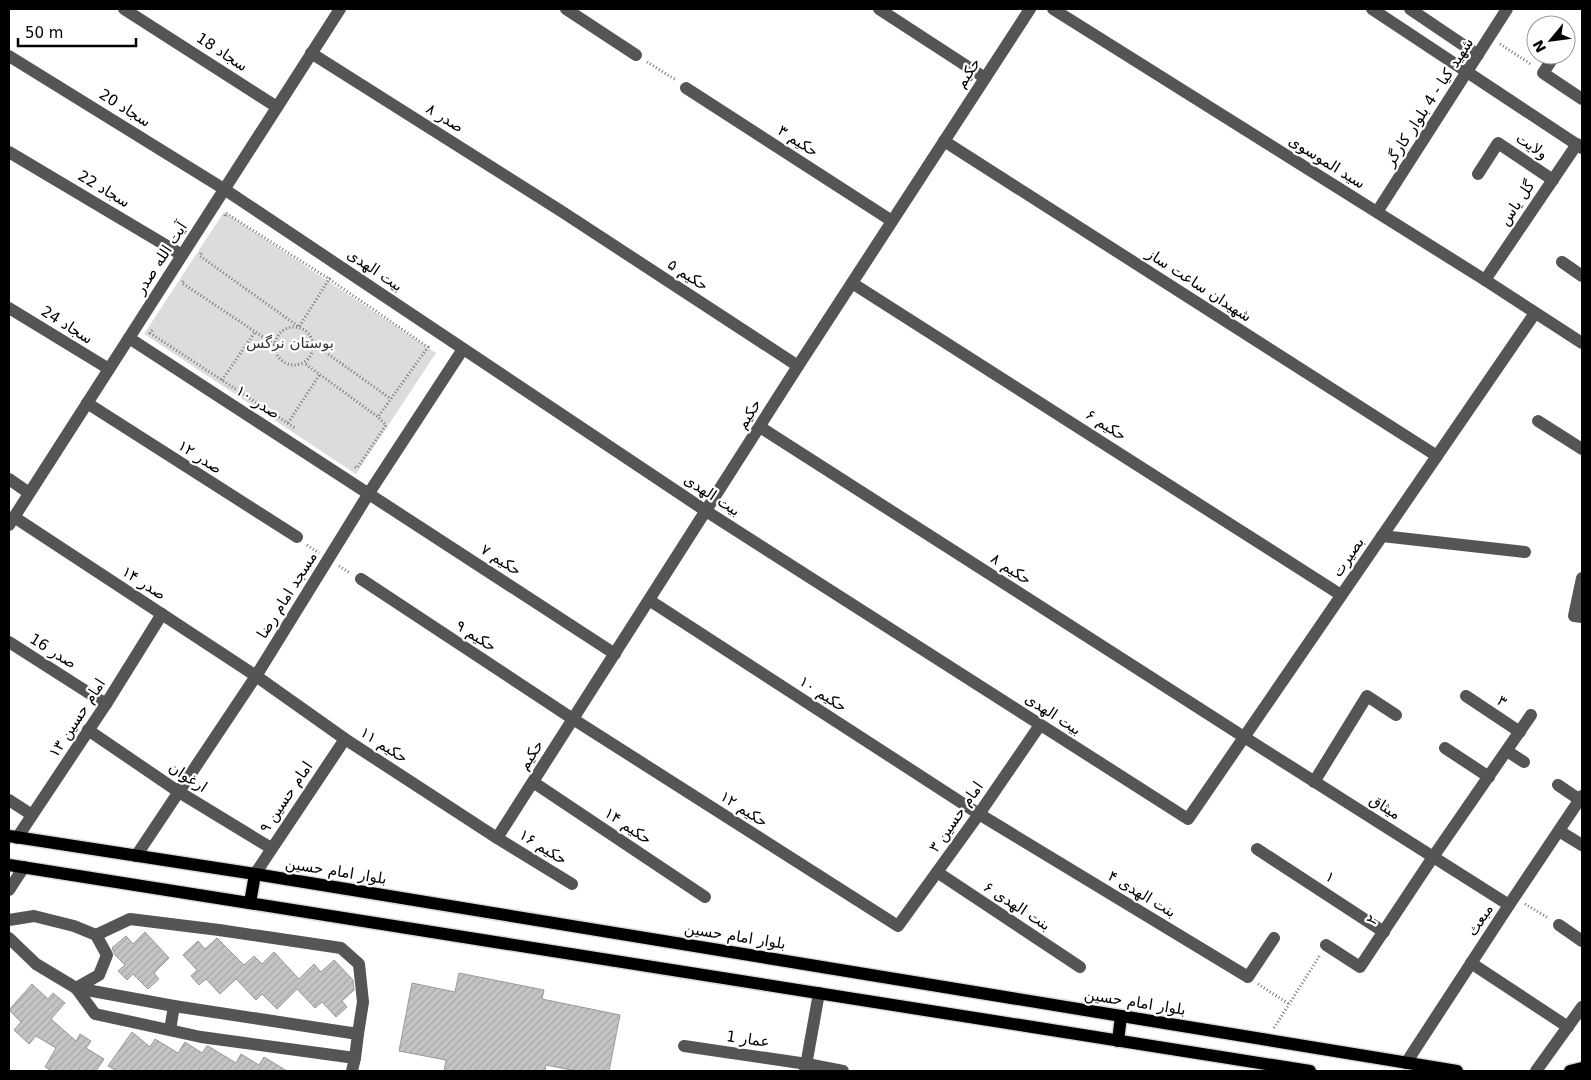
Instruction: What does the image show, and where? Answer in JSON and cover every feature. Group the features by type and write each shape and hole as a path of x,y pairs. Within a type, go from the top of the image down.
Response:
{"main road":[{"name":"بلوار امام حسین","path":"13,837 255,874 1456,1071"},
{"path":"9,865 1118,1040 1253,1067 1310,1071"},
{"path":"250,904 255,874"},
{"path":"1118,1040 1121,1016"},
{"path":"1570,1071 1582,1068"}],"street":[{"name":"سجاد 18","path":"124,9 277,107"},
{"name":"آیت الله صدر","path":"11,521 340,9"},
{"path":"566,9 636,54"},
{"path":"880,9 985,78"},
{"name":"حکیم","path":"497,838 798,366 1030,9"},
{"name":"سید الموسوی","path":"1053,9 1582,343"},
{"path":"1372,9 1388,13 1468,72 1580,146"},
{"path":"1410,9 1478,55"},
{"name":"شهید کیا - 4 بلوار کارگر","path":"1377,212 1507,9"},
{"name":"صدر ۸","path":"311,54 561,211"},
{"name":"سجاد 20","path":"9,56 224,188"},
{"path":"1548,65 1543,73 1582,99"},
{"name":"حکیم ۳","path":"686,88 892,221"},
{"name":"شهیدان ساعت ساز","path":"944,141 1437,456"},
{"name":"ولایت","path":"1478,174 1498,143 1553,180"},
{"name":"گل یاس","path":"1484,280 1553,180 1580,146"},
{"name":"سجاد 22","path":"9,152 182,255"},
{"name":"بیت الهدی","path":"224,188 706,511 1188,819"},
{"name":"حکیم ۵","path":"561,211 798,366"},
{"path":"1562,262 1582,276"},
{"name":"حکیم ۶","path":"852,283 1341,595"},
{"name":"سجاد 24","path":"9,308 109,369"},
{"name":"بصیرت","path":"1188,819 1535,312"},
{"name":"صدر ۱۰","path":"129,338 369,493"},
{"name":"مسجد امام رضا","path":"136,856 256,676 369,493 464,349"},
{"name":"صدر ۱۲","path":"87,404 297,537"},
{"path":"1538,421 1582,449"},
{"name":"حکیم ۸","path":"760,427 1244,737"},
{"path":"9,479 29,493"},
{"name":"حکیم ۷","path":"369,493 615,654"},
{"name":"صدر ۱۴","path":"11,521 162,614 256,676"},
{"path":"1382,536 1525,552"},
{"path":"1582,578 1574,616 1582,617"},
{"name":"حکیم ۹","path":"361,579 573,720"},
{"name":"حکیم ۱۰","path":"649,600 979,814"},
{"name":"امام حسین ۱۳","path":"13,837 32,815 106,704 162,614"},
{"name":"صدر 16","path":"9,642 106,704"},
{"name":"حکیم ۱۱","path":"256,676 345,739 497,838"},
{"path":"1314,782 1367,696 1396,715"},
{"name":"۳","path":"1466,696 1520,732"},
{"name":"۲","path":"1326,945 1360,967 1531,715"},
{"name":"حکیم ۱۲","path":"573,720 898,926"},
{"name":"امام حسین ۳","path":"898,926 979,814 1040,725"},
{"name":"ارغوان","path":"88,730 179,792 271,848"},
{"name":"میثاق","path":"1244,737 1433,857 1512,901"},
{"name":"امام حسین ۹","path":"255,874 345,739"},
{"path":"1445,748 1489,777"},
{"path":"1507,751 1524,762"},
{"name":"حکیم ۱۴","path":"533,782 705,897"},
{"path":"1558,785 1581,798"},
{"name":"مبعث","path":"1406,1063 1581,798"},
{"path":"9,800 32,815"},
{"name":"بنت الهدی ۴","path":"979,814 1248,977"},
{"path":"1559,831 1582,845"},
{"name":"حکیم ۱۶","path":"497,838 572,884"},
{"name":"۱","path":"1257,849 1384,932"},
{"path":"9,890 24,868"},
{"name":"بنت الهدی ۶","path":"937,872 1080,967"},
{"path":"10,915 34,916 74,926 96,936 107,955 98,975 76,988"},
{"path":"96,936 130,919 341,948 359,964 363,1002 352,1071"},
{"path":"1559,925 1582,941"},
{"path":"9,938 36,964 76,988 174,1006 358,1034"},
{"path":"1248,977 1274,938"},
{"path":"1471,963 1568,1027"},
{"path":"76,988 95,1014 201,1037 355,1058"},
{"path":"806,1068 819,993"},
{"path":"170,1030 174,1006"},
{"path":"1536,1071 1582,1007"},
{"name":"عمار 1","path":"684,1046 806,1068 844,1071"}],"path":[{"path":"1489,38 1543,73"},
{"path":"636,54 686,88"},
{"path":"222,220 226,213 329,279 428,347 378,417"},
{"path":"195,262 204,249"},
{"path":"200,256 299,327 306,330 311,336 314,343 310,358 297,366 290,365 283,362 277,356 275,346 278,334 284,329 299,327"},
{"path":"299,327 338,265"},
{"path":"186,276 182,283 275,346"},
{"path":"156,325 150,333 296,428"},
{"path":"222,380 255,332"},
{"path":"314,343 391,399"},
{"path":"304,363 378,417 386,425 357,468 350,463"},
{"path":"288,423 320,374"},
{"path":"1512,901 1559,925"},
{"path":"1267,1040 1326,945"},
{"path":"1248,977 1289,1004"}],"green space":[{"name":"بوستان نرگس","path":"224,212 436,353 356,474 144,334"}],"building":[{"path":"145,932 169,958 154,973 159,979 148,989 133,974 127,980 118,971 125,965 115,955 112,948 126,936 133,944"},
{"path":"217,938 244,965 254,956 262,964 274,952 299,979 314,964 321,972 334,960 353,980 354,990 342,1001 347,1007 336,1017 322,1002 315,1008 297,989 277,1009 262,994 256,1000 236,979 220,994 206,979 199,985 191,976 197,970 183,955 198,941 205,949"},
{"path":"459,973 544,990 542,999 620,1015 609,1071 576,1071 546,1065 545,1071 444,1071 446,1060 399,1051 412,983 455,992"},
{"path":"32,984 48,999 53,993 65,1003 51,1019 76,1041 80,1034 91,1041 86,1048 104,1059 96,1071 52,1071 45,1067 56,1048 36,1036 29,1044 14,1030 21,1022 9,1010"},
{"path":"132,1032 150,1047 155,1039 178,1053 185,1042 202,1053 208,1046 236,1063 241,1054 259,1065 264,1057 287,1071 117,1071 108,1066"}]}
